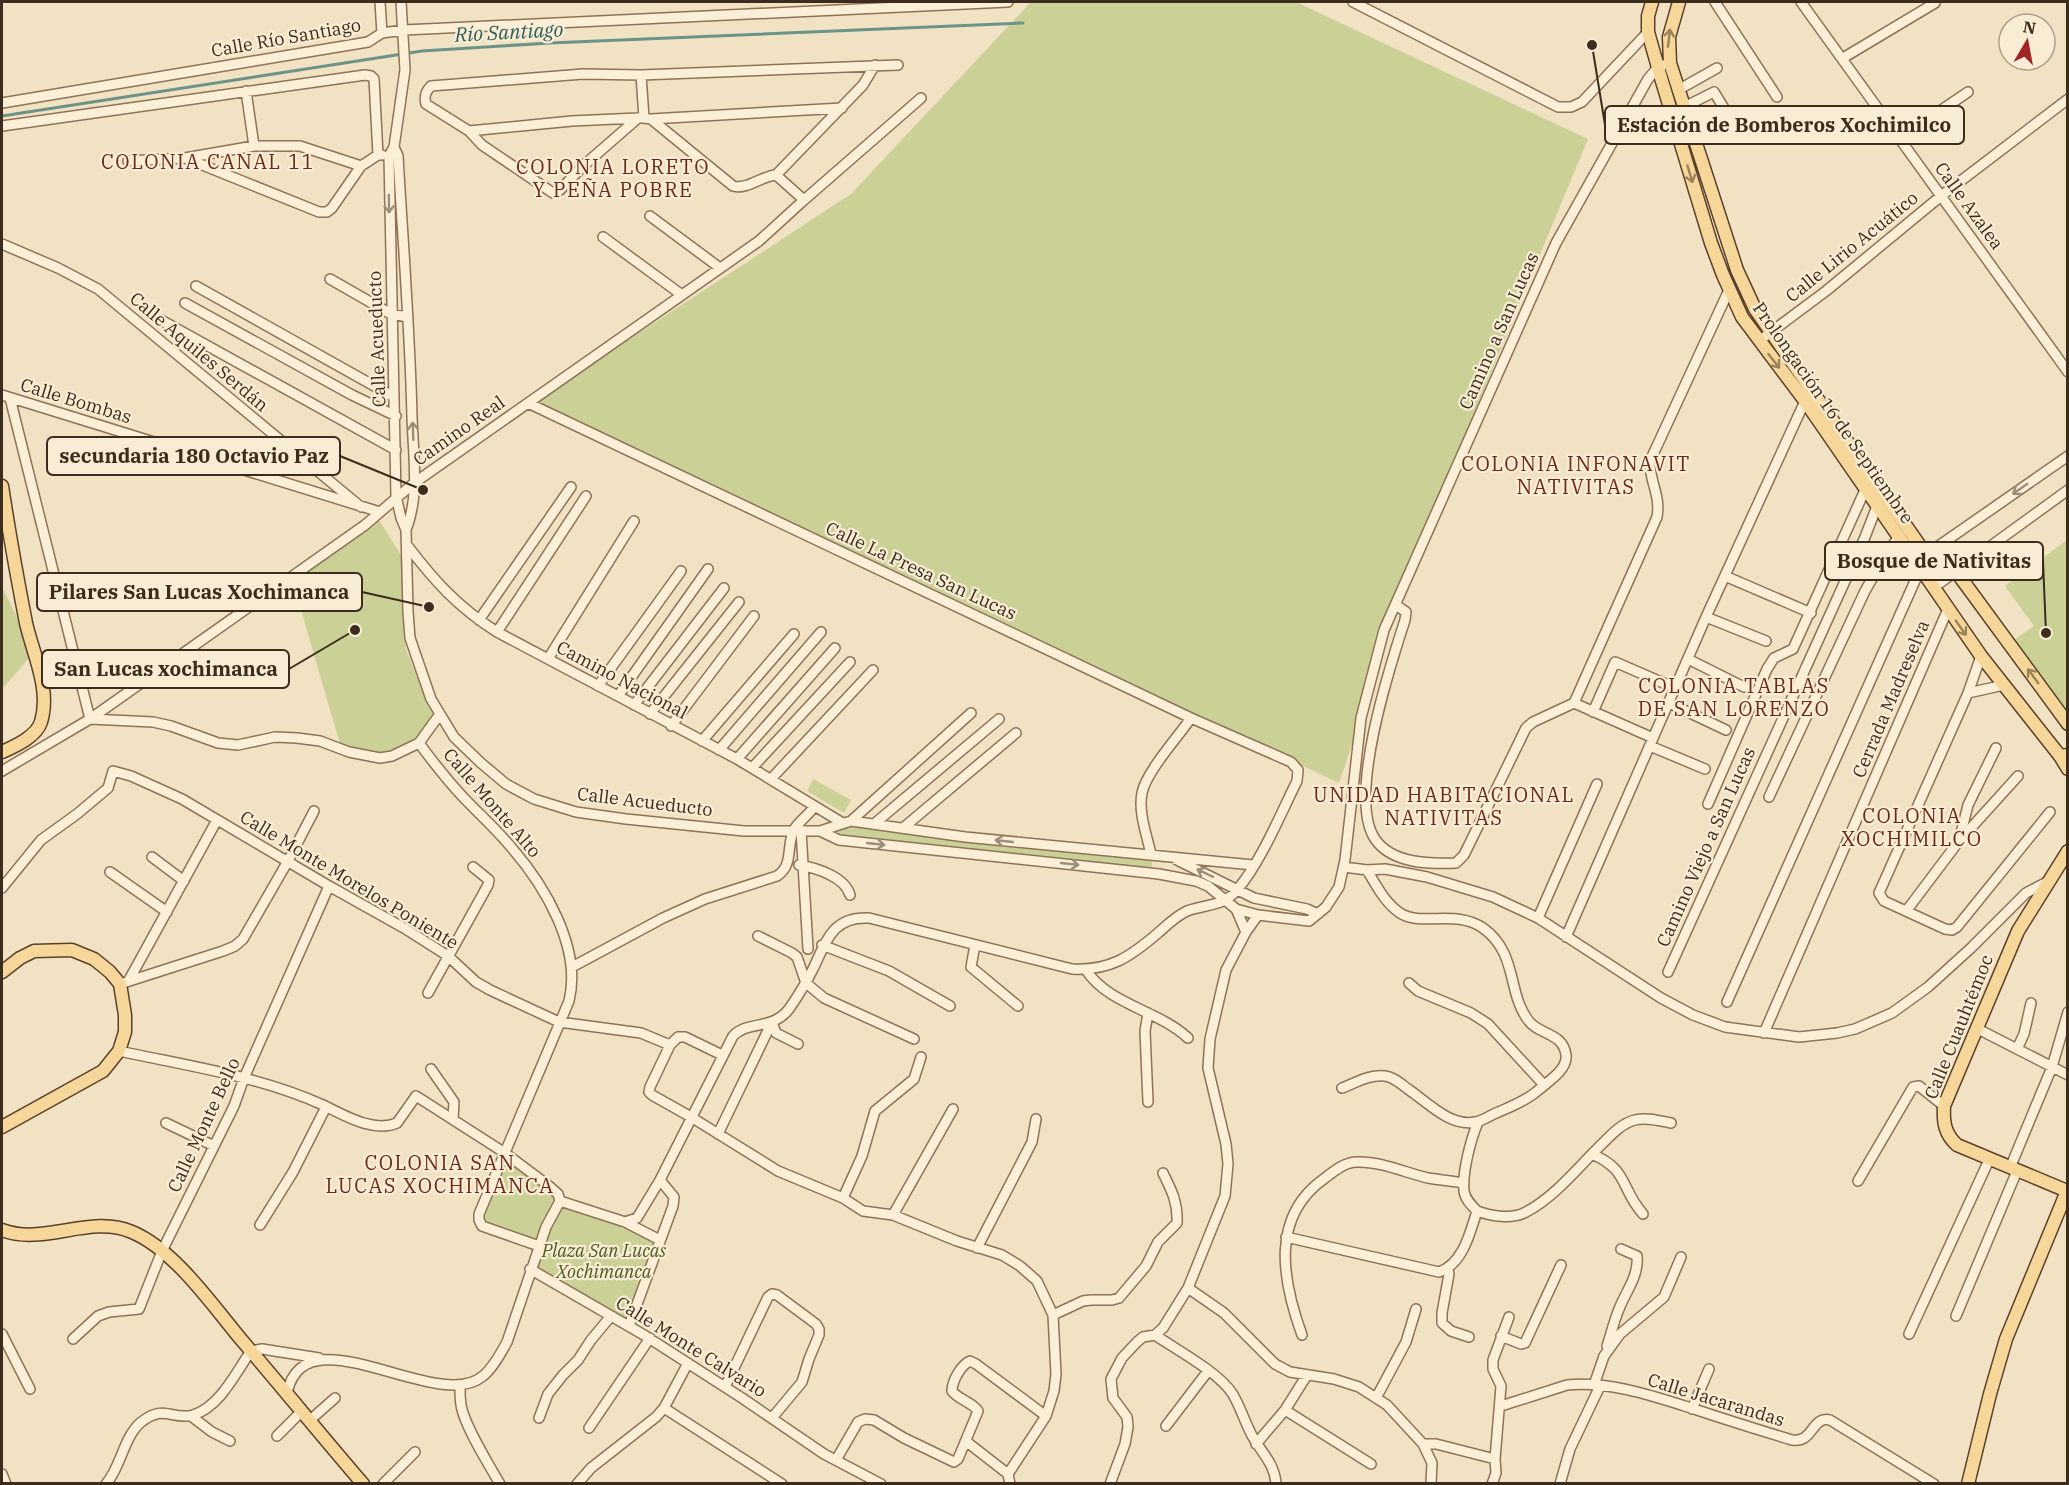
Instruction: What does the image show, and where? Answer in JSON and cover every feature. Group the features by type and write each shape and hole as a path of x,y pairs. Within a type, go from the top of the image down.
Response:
{"main road":[{"path":"1652,2 1647,32 1665,71"},
{"path":"1665,71 1669,37 1679,2"},
{"name":"Prolongación 16 de Septiembre","path":"1665,71 1678,90 1742,284 1770,333 1928,554 1936,569 1955,570"},
{"name":"Prolongación 16 de Septiembre","path":"1665,71 1702,214 1729,290 1742,317 1805,401 1981,656 2064,756"},
{"path":"2,486 27,625 43,687 45,704 40,725 21,743 2,752"},
{"path":"1955,570 2067,724"},
{"path":"2064,756 2067,769"},
{"name":"Calle Cuauhtémoc","path":"2067,851 2018,931 1944,1106 1944,1125 1951,1140 1965,1150 2067,1191"},
{"path":"2,972 20,958 34,951 72,951 94,959 125,982 125,1032 119,1051 103,1071 2,1126"},
{"path":"1968,1484 2006,1339 2067,1191"},
{"path":"2,1230 11,1234 29,1236 80,1229 116,1228 131,1231 147,1240 189,1277 363,1484"}],"street":[{"path":"380,2 382,33"},
{"name":"Calle Acueducto","path":"399,2 403,13 405,70 393,156 391,314 396,416 396,496 406,530 410,638 431,699 454,737 506,784 534,799 576,812 744,831 820,831 839,840 1159,874 1196,881 1208,886 1236,909"},
{"name":"Calle Río Santiago","path":"2,103 368,42 382,33 404,35 777,6 1008,2"},
{"path":"1353,2 1558,107 1571,107 1582,102 1647,32"},
{"path":"1715,2 1777,97"},
{"name":"Calle Azalea","path":"1801,2 2067,372"},
{"path":"1843,58 1935,3"},
{"path":"641,75 645,118 733,186 744,187 760,179 776,175 863,85 875,65"},
{"path":"645,118 583,166 560,190 553,193 482,146 469,131 426,104 425,98 431,86 583,74 641,75 898,65"},
{"path":"1678,90 1717,68"},
{"name":"Camino a San Lucas","path":"1318,914 1326,907 1339,886 1344,867 1361,718 1384,630 1556,243 1648,79 1665,71"},
{"path":"2,126 365,75 374,79 378,155"},
{"path":"246,91 254,146"},
{"path":"1684,107 1714,92 1730,118"},
{"path":"1900,138 1968,92"},
{"name":"Camino Real","path":"2,771 90,720 381,512 396,496 414,483 759,241 921,98"},
{"name":"Calle Lirio Acuático","path":"1759,341 1826,291 1941,196 2067,99"},
{"path":"469,131 645,118 842,108"},
{"path":"128,161 185,158 254,146 300,146 361,166"},
{"path":"185,158 319,212 327,212 361,166 378,155 393,156"},
{"name":"Calle Acueducto","path":"393,156 408,317 414,483 411,517 406,530"},
{"path":"776,175 804,200"},
{"path":"650,216 720,268"},
{"path":"603,237 682,295"},
{"name":"Calle Aquiles Serdán","path":"2,244 58,268 98,289 360,507"},
{"path":"330,279 391,314 408,317"},
{"path":"196,286 394,397"},
{"path":"1396,605 1406,612 1405,620 1373,735 1366,788 1368,819 1375,839 1398,857 1423,862 1448,863 1460,860 1526,728 1533,722 1574,703 1657,517 1659,506 1650,461 1729,290"},
{"path":"185,303 352,395 396,416"},
{"path":"161,320 396,450"},
{"path":"6,397 90,720"},
{"name":"Calle Bombas","path":"6,397 381,512"},
{"path":"1566,937 1706,617 1805,401"},
{"name":"Calle La Presa San Lucas","path":"528,403 1191,718 1291,762 1298,770 1297,781 1254,866"},
{"path":"1727,1002 1928,554 2067,456"},
{"path":"479,620 571,487"},
{"path":"1708,804 1767,669 1774,658 1793,649 1865,490"},
{"path":"1933,588 2067,490"},
{"path":"498,632 586,496"},
{"name":"Camino Viejo a San Lucas","path":"1668,972 1877,507"},
{"path":"548,659 634,521"},
{"path":"1769,797 1864,591 1899,537"},
{"name":"Camino Nacional","path":"407,544 452,600 498,632 671,726 737,759 814,807 846,821"},
{"path":"618,696 708,569"},
{"path":"598,686 681,571"},
{"path":"1725,576 1811,613"},
{"path":"634,705 724,588"},
{"path":"650,714 739,602"},
{"name":"Cerrada Madreselva","path":"1764,1033 1948,609"},
{"path":"671,726 754,616"},
{"path":"1706,617 1766,641"},
{"path":"719,750 821,632"},
{"path":"702,741 794,634"},
{"path":"737,759 835,648"},
{"path":"1981,656 1968,693 1879,893 1884,901 1945,929 1952,930 1957,927 2050,812"},
{"path":"1688,659 1744,687"},
{"path":"752,768 850,662"},
{"path":"1593,712 1615,662 1675,688"},
{"path":"771,779 873,670"},
{"path":"1968,693 2004,685"},
{"path":"1574,703 1705,769"},
{"path":"1669,703 1725,730"},
{"path":"846,821 971,713"},
{"name":"Calle Monte Alto","path":"90,720 153,722 218,743 238,746 275,737 320,741 349,752 380,758 392,756 419,743 440,714"},
{"path":"1159,874 1158,855 1142,807 1142,795 1146,780 1191,718"},
{"path":"874,824 999,719"},
{"path":"903,828 1016,732"},
{"name":"Calle Monte Alto","path":"419,743 449,781 513,848 531,872 546,895 564,936 572,967 573,986 569,1001 505,1153"},
{"path":"1959,841 1968,805 1996,748"},
{"name":"Calle Monte Morelos Poniente","path":"2,888 41,840 108,788 113,771 131,776 174,795 404,928 448,956 476,982 559,1022 641,1033 670,1045 678,1037 685,1037 722,1054"},
{"path":"1906,910 1959,841 2018,776"},
{"path":"1538,918 1597,784"},
{"path":"572,967 663,918 705,899 777,876 788,864 797,830 814,807"},
{"path":"125,982 235,946 249,931 314,811"},
{"path":"125,982 167,912 217,820"},
{"path":"625,1222 637,1218 660,1180 722,1054 738,1031 772,1022 784,1014 806,983 822,945 834,929 860,918 1072,969 1086,970 1112,965 1125,959 1175,918 1188,911 1226,901 1254,866 1001,841 846,821"},
{"name":"Calle Acueducto","path":"820,831 846,821"},
{"path":"797,830 803,866 808,949"},
{"path":"1158,855 1205,873 1254,898 1307,909 1318,914 1309,921 1258,915 1236,909"},
{"path":"152,857 184,881"},
{"path":"788,864 803,866 840,880 848,887 850,895"},
{"path":"428,993 488,885 489,880 473,867"},
{"path":"1344,867 1366,870 1385,869 1438,879 1493,897 1538,918 1661,998 1693,1015 1725,1027 1799,1037 1855,1029 1892,1013 1928,987 2026,893 2049,881"},
{"path":"1342,1088 1370,1077 1385,1076 1397,1081 1441,1114 1459,1121 1479,1122 1528,1098 1562,1069 1566,1056 1563,1045 1550,1033 1528,1022 1506,957 1492,935 1481,927 1459,918 1408,917 1400,913 1388,903 1366,870"},
{"path":"110,872 167,912"},
{"name":"Calle Monte Bello","path":"73,1339 98,1316 109,1312 139,1309 162,1251 234,1106 244,1078 329,886"},
{"path":"1275,917 1278,904"},
{"path":"1236,909 1246,932"},
{"path":"1110,1484 1125,1444 1128,1427 1126,1417 1113,1398 1111,1379 1122,1358 1137,1342 1143,1337 1155,1335 1163,1328 1188,1288 1214,1229 1225,1196 1228,1181 1226,1144 1208,1068 1212,1031 1226,970 1246,932 1258,915"},
{"path":"758,936 797,957 806,983 824,998 914,1039"},
{"path":"822,945 889,971 950,1006"},
{"path":"975,945 971,967 1018,1006"},
{"path":"1086,970 1095,984 1177,1028 1188,1038"},
{"path":"1409,983 1418,991 1471,1013 1488,1024 1544,1085"},
{"path":"2017,1049 2024,1034 2031,1003"},
{"path":"1956,1316 2052,1067 2067,1012"},
{"path":"1148,1013 1145,1031 1148,1102"},
{"path":"772,1022 776,1033 798,1044"},
{"path":"718,1134 772,1022"},
{"path":"1976,1028 2067,1075"},
{"path":"670,1045 649,1092 652,1095 778,1171 843,1198 863,1211 878,1215 893,1215 976,1248 1011,1259 1037,1281 1053,1315 1056,1374 1054,1391 1046,1416 1009,1479 967,1442"},
{"path":"119,1051 244,1078 295,1093 356,1121 374,1125 397,1123 416,1096 505,1153 549,1186 558,1194 560,1201 550,1217 530,1269 507,1342 483,1377 460,1386 446,1385 374,1367 262,1349 251,1351 219,1397 191,1416"},
{"path":"843,1198 862,1156 875,1111 914,1079 921,1057"},
{"path":"431,1069 454,1102 453,1119"},
{"path":"1858,1181 1916,1085 1944,1106"},
{"path":"260,1226 293,1172 326,1107"},
{"path":"893,1215 953,1109"},
{"path":"976,1248 1032,1142 1036,1119"},
{"path":"1479,1122 1473,1136 1464,1192 1477,1211 1503,1216 1525,1213 1551,1194 1628,1123 1637,1120 1651,1120 1671,1124"},
{"path":"166,1123 214,1146"},
{"path":"505,1153 478,1220 482,1226 539,1246"},
{"path":"1592,1154 1604,1159 1619,1172 1643,1214"},
{"path":"1909,1334 1989,1160"},
{"path":"1302,1335 1294,1314 1286,1269 1286,1237 1291,1218 1306,1192 1349,1163 1365,1162 1430,1178 1464,1183"},
{"path":"1053,1315 1083,1301 1119,1298 1146,1266 1158,1242 1177,1223 1178,1209 1175,1196 1163,1173"},
{"path":"629,1326 674,1206 674,1197 660,1180"},
{"path":"560,1201 625,1222 660,1240"},
{"path":"1286,1237 1439,1272 1448,1269 1465,1245 1477,1211"},
{"path":"1560,1484 1570,1449 1597,1385 1618,1310 1635,1275 1637,1256 1621,1249"},
{"path":"1604,1356 1620,1334 1664,1297 1681,1257"},
{"path":"1502,1336 1521,1344 1526,1343 1561,1265"},
{"name":"Calle Monte Calvario","path":"530,1269 650,1338 824,1454 880,1484"},
{"path":"1448,1269 1442,1323 1451,1331 1469,1337"},
{"path":"1188,1288 1224,1313 1275,1364 1290,1372 1347,1382 1387,1405 1423,1444 1432,1463 1431,1484"},
{"path":"725,1387 768,1297 772,1294 777,1295 816,1324 819,1335 802,1382 771,1418"},
{"path":"1376,1398 1406,1342 1416,1309"},
{"path":"539,1418 548,1394 612,1316"},
{"path":"1492,1484 1496,1473 1495,1459 1502,1386 1493,1370 1493,1360 1509,1317"},
{"path":"2,1334 30,1389"},
{"path":"1155,1335 1208,1371 1232,1392 1256,1444 1274,1469 1276,1484"},
{"path":"590,1428 650,1338"},
{"path":"286,1393 289,1383 299,1369 320,1359"},
{"path":"836,1460 854,1428 862,1419 874,1420 904,1438 954,1462 967,1442 978,1411 952,1391 964,1364 970,1362 976,1364 1046,1416"},
{"path":"577,1483 591,1467 656,1417 688,1363"},
{"path":"1692,1409 1709,1369"},
{"path":"1166,1426 1208,1371"},
{"path":"1256,1444 1285,1410 1308,1375"},
{"name":"Calle Jacarandas","path":"1501,1407 1566,1385 1597,1385 1624,1389 1799,1442 1806,1438 1819,1422 1824,1419 1830,1420 1934,1484"},
{"path":"460,1386 464,1416 500,1484"},
{"path":"277,1436 335,1398"},
{"path":"664,1407 782,1484"},
{"path":"1285,1410 1371,1464"},
{"path":"111,1482 122,1452 138,1424 158,1412 191,1416 212,1432 230,1441"},
{"path":"1423,1444 1436,1444 1495,1459"},
{"path":"383,1484 415,1452"},
{"path":"2,1474 6,1484"}],"green space":[{"path":"1031,2 1296,2 1588,139 1384,630 1361,718 1339,783 667,467 535,401 851,194"},
{"path":"376,515 402,557 402,612 406,649 434,715 416,740 389,755 367,754 340,744 291,576"},
{"path":"2067,540 2067,714 2014,640 2034,626 2005,586"},
{"path":"2,587 22,627 30,657 2,689"},
{"path":"813,779 851,800 844,813 807,791"},
{"path":"845,826 996,846 1152,857 1152,871 852,839 833,830"},
{"name":"Plaza San Lucas Xochimanca","path":"505,1153 560,1201 660,1240 629,1326 530,1269 539,1247 482,1226 479,1214"}],"waterway":[{"name":"Río Santiago","path":"2,116 422,51 550,43 1023,23"}],"place":[{"name":"Estación de Bomberos Xochimilco","path":"1592,45"},
{"name":"secundaria 180 Octavio Paz","path":"423,490"},
{"name":"Pilares San Lucas Xochimanca","path":"429,607"},
{"name":"San Lucas xochimanca","path":"355,630"},
{"name":"Bosque de Nativitas","path":"2046,633"}],"district":[{"name":"COLONIA CANAL 11","path":"208,162"},
{"name":"COLONIA LORETO Y PEÑA POBRE","path":"613,178"},
{"name":"COLONIA INFONAVIT NATIVITAS","path":"1576,476"},
{"name":"COLONIA TABLAS DE SAN LORENZO","path":"1734,698"},
{"name":"UNIDAD HABITACIONAL NATIVITAS","path":"1444,806"},
{"name":"COLONIA XOCHIMILCO","path":"1912,828"},
{"name":"COLONIA SAN LUCAS XOCHIMANCA","path":"440,1174"}]}
